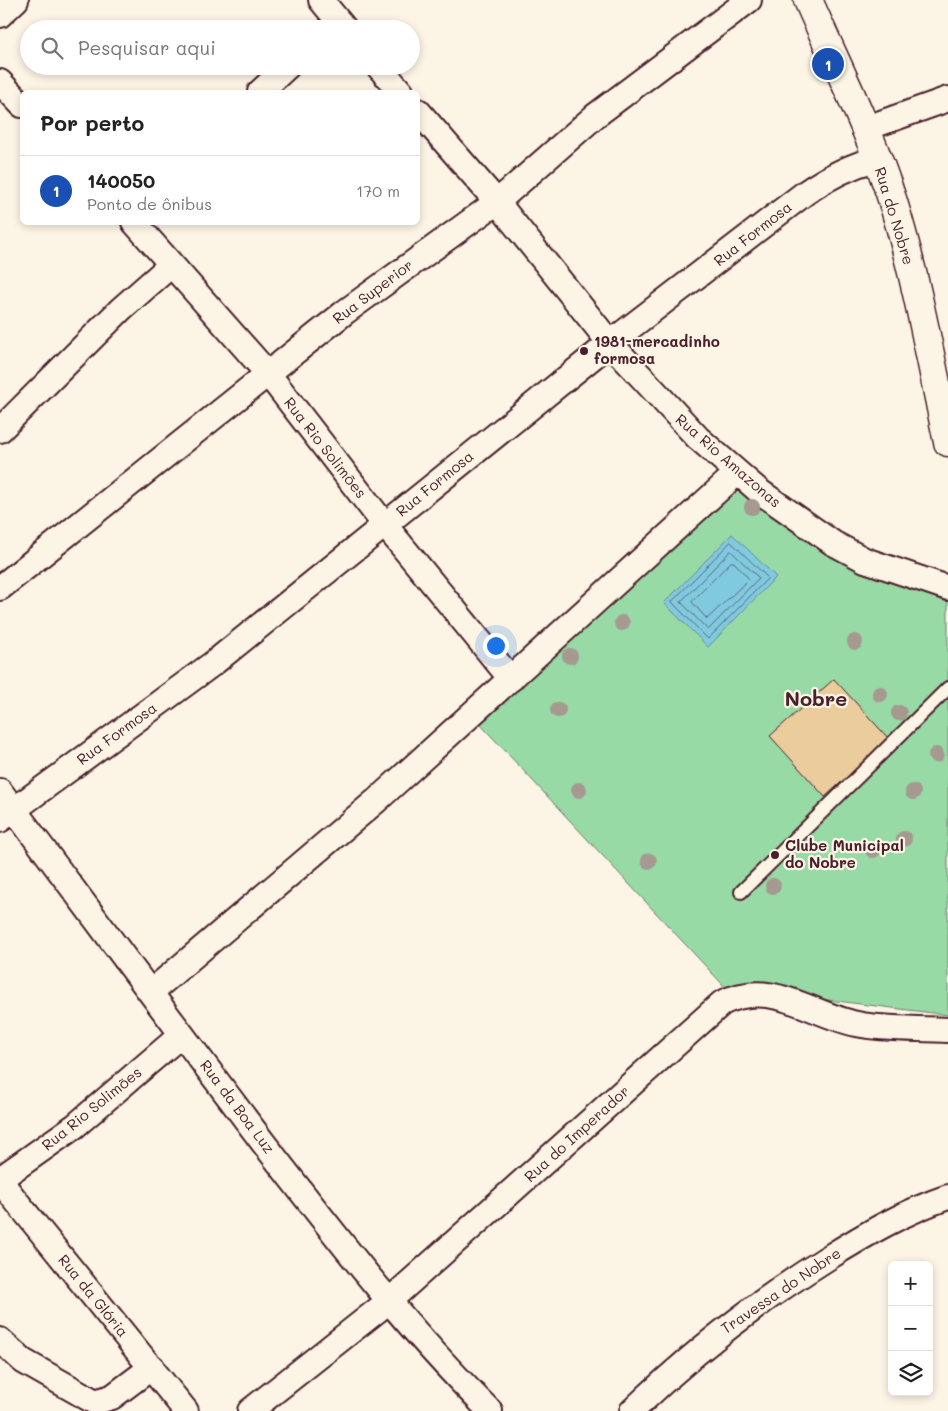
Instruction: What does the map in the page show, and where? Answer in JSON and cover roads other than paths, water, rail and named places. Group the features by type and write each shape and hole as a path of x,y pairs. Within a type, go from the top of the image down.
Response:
{"main road":[{"name":"Rua do Nobre","path":"808,0 864,129 892,200 904,243 948,442"}],"street":[{"path":"0,15 16,0"},
{"path":"321,0 333,20"},
{"name":"Rua Superior","path":"0,588 269,375 345,312 496,202 595,116 749,0"},
{"path":"262,90 278,75"},
{"path":"386,75 399,90"},
{"path":"0,82 20,103"},
{"path":"864,129 948,100"},
{"name":"Rua Rio Amazonas","path":"420,113 496,202 610,344 664,404 698,438 737,473 795,518 833,543 865,560 948,588"},
{"name":"Rua Formosa","path":"7,815 215,662 384,524 610,344 825,180 852,166 876,159"},
{"name":"Rua Rio Solimões","path":"137,225 269,375 384,524 511,679"},
{"path":"0,430 121,309 171,265"},
{"path":"151,992 378,800 737,473"},
{"name":"Rua da Boa Luz","path":"0,791 7,815 151,992 181,1035 388,1301 456,1377 490,1411"},
{"name":"Rua do Imperador","path":"250,1411 388,1301 722,1003 732,998 758,993 804,1004 855,1024 876,1027 948,1030"},
{"name":"Rua Rio Solimões","path":"0,1180 75,1126 181,1035"},
{"name":"Rua da Glória","path":"0,1180 186,1411"},
{"name":"Travessa do Nobre","path":"632,1411 664,1380 736,1319 780,1288 881,1225 948,1197"},
{"path":"0,1340 23,1361 95,1402 112,1398 152,1367"}],"lane":[{"path":"741,892 887,746 948,688"}],"water":[{"path":"732,534 776,577 708,647 664,603"}],"place":[{"name":"140050","path":"828,64"},
{"name":"1981-mercadinho formosa","path":"584,351"},
{"name":"Clube Municipal do Nobre","path":"775,855"}],"district":[{"name":"Nobre","path":"816,699"}]}
